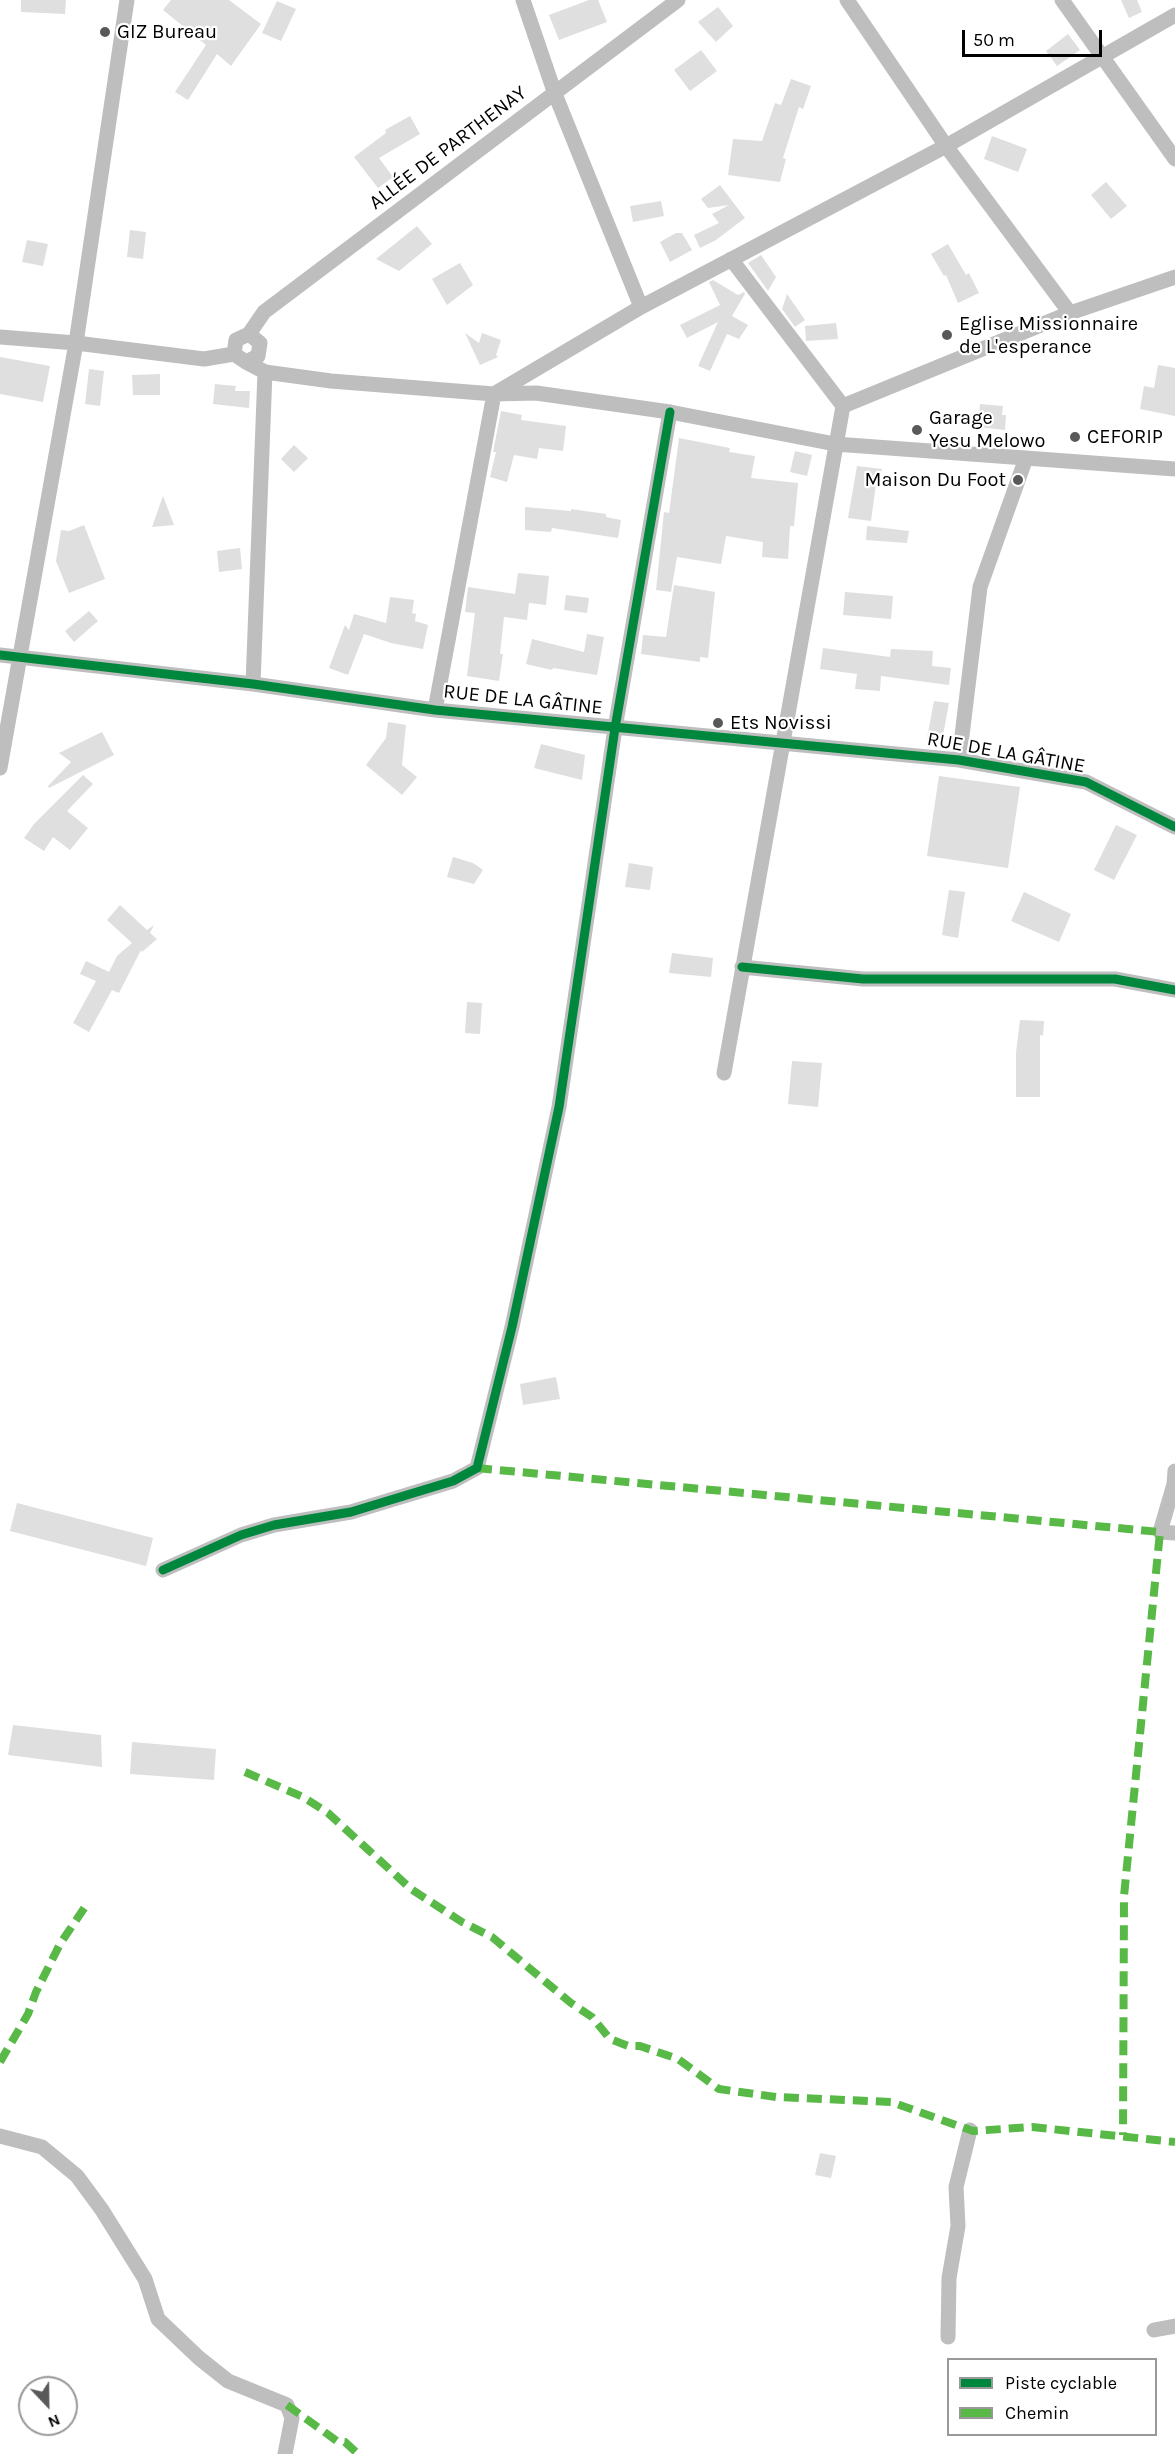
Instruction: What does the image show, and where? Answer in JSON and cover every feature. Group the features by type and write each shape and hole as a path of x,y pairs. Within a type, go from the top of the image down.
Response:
{"street":[{"path":"0,768 76,343 127,0"},
{"path":"523,0 555,94 641,307"},
{"name":"ALLÉE DE PARTHENAY","path":"240,358 236,340 249,334 264,312 678,0"},
{"path":"848,0 946,146 1070,313"},
{"path":"1062,0 1175,159"},
{"path":"435,710 494,394 641,307 946,146 1175,15"},
{"path":"724,1073 843,406 731,259"},
{"path":"843,406 1070,313 1175,277"},
{"path":"0,338 76,343 204,359 258,356 260,343 249,334"},
{"path":"240,358 265,372 331,381 494,394 536,393 670,412 835,444 1175,469"},
{"path":"253,684 265,372"},
{"path":"163,1570 241,1535 274,1525 351,1512 453,1481 477,1468 512,1327 559,1107 615,728 670,412"},
{"path":"959,760 980,587 1026,458"},
{"name":"RUE DE LA GÂTINE","path":"0,655 253,684 435,710 959,760 1086,782 1175,827"},
{"path":"742,967 863,979 1115,979 1175,990"},
{"path":"1175,1471 1174,1484 1161,1532 1175,1533"},
{"path":"948,2337 949,2278 958,2226 956,2187 970,2130"},
{"path":"0,2136 42,2147 77,2176 102,2210 145,2279 158,2319 199,2358 228,2381 287,2405 292,2418 285,2454"},
{"path":"1154,2330 1175,2326"}],"building":[{"path":"21,0 66,0 65,14 21,12"},
{"path":"171,0 229,0 261,24 231,66 217,54 188,100 175,92 206,45 163,10"},
{"path":"589,0 598,0 607,22 559,40 549,15"},
{"path":"1121,0 1137,0 1142,12 1129,18"},
{"path":"277,1 296,9 281,41 262,33"},
{"path":"718,7 733,26 716,42 698,22"},
{"path":"1068,34 1080,50 1057,66 1046,51"},
{"path":"701,50 717,71 690,91 674,70"},
{"path":"791,79 811,86 803,109 799,107 783,158 786,159 780,182 728,175 733,139 762,141 775,103 781,105"},
{"path":"410,116 420,134 379,158 393,177 378,188 354,157 386,133 385,130"},
{"path":"992,136 1027,149 1018,172 984,159"},
{"path":"1106,182 1127,206 1111,219 1091,195"},
{"path":"720,185 745,218 716,240 700,248 694,235 719,223 712,214 729,205 708,208 701,199"},
{"path":"661,201 664,216 633,222 630,206"},
{"path":"417,226 432,244 399,271 376,259"},
{"path":"130,230 146,232 143,259 127,257"},
{"path":"676,233 682,233 692,250 670,262 660,242"},
{"path":"27,240 48,244 43,266 22,262"},
{"path":"948,244 966,275 969,273 979,293 958,303 946,275 944,276 931,254"},
{"path":"761,255 776,277 768,291 748,263"},
{"path":"460,263 473,285 447,305 432,279"},
{"path":"713,280 738,295 744,292 732,316 748,325 739,339 727,334 710,371 698,366 718,322 687,338 680,325 720,305 709,282"},
{"path":"787,294 805,320 795,327 782,309"},
{"path":"836,323 838,339 806,341 805,326"},
{"path":"465,333 479,343 482,333 501,340 496,355 498,357 480,365"},
{"path":"0,357 50,366 43,402 0,394"},
{"path":"1158,365 1175,368 1175,416 1140,409 1144,386 1154,388"},
{"path":"89,369 104,371 100,406 85,404"},
{"path":"160,374 160,395 133,395 132,375"},
{"path":"215,384 236,386 235,391 250,391 249,408 213,404"},
{"path":"980,404 1003,406 1002,415 1006,415 1005,430 978,427"},
{"path":"501,411 522,415 521,420 566,426 563,451 539,448 537,459 514,455 507,482 490,477 496,452 493,452"},
{"path":"679,438 730,448 729,452 755,456 751,478 798,483 794,526 790,526 788,559 762,557 763,542 726,536 721,564 677,557 671,592 656,590 664,512 669,513"},
{"path":"294,445 308,458 294,472 281,459"},
{"path":"795,451 812,455 807,476 790,472"},
{"path":"857,466 882,469 879,485 876,484 871,521 848,518"},
{"path":"163,496 174,525 152,527"},
{"path":"525,507 571,511 571,509 606,514 606,517 621,520 618,538 552,528 551,532 525,530"},
{"path":"84,525 105,579 69,593 56,561 61,530 69,531"},
{"path":"867,526 909,531 907,543 866,540"},
{"path":"240,548 242,569 219,572 217,551"},
{"path":"518,573 549,576 546,605 529,603 527,620 504,617 500,654 503,654 499,681 467,676 475,613 465,612 468,587 515,594"},
{"path":"674,585 715,592 708,658 700,657 700,662 641,654 643,635 666,637"},
{"path":"845,592 893,596 891,619 843,615"},
{"path":"566,595 589,598 587,613 564,610"},
{"path":"390,597 414,600 412,613 416,614 415,621 428,625 423,649 391,643 364,634 348,675 329,668 345,625 349,630 354,614 386,623"},
{"path":"89,611 98,621 74,642 65,631"},
{"path":"587,634 604,637 597,675 553,668 552,670 526,664 532,639 584,652"},
{"path":"823,648 890,657 891,649 933,651 932,666 951,668 949,685 881,676 880,691 855,689 857,674 820,669"},
{"path":"934,701 949,703 942,741 927,738"},
{"path":"388,722 406,725 402,765 417,777 402,795 366,765 386,738"},
{"path":"102,732 114,755 49,788 48,786 71,762 59,753"},
{"path":"541,744 585,755 582,780 534,768"},
{"path":"83,775 93,784 67,811 88,828 70,850 53,837 44,851 24,838 34,824"},
{"path":"939,776 1020,787 1008,868 927,856"},
{"path":"1116,825 1137,835 1114,880 1094,870"},
{"path":"453,857 473,863 483,870 474,884 447,877"},
{"path":"629,863 653,867 650,890 625,887"},
{"path":"949,890 965,892 958,938 942,935"},
{"path":"1024,892 1071,914 1059,942 1011,921"},
{"path":"120,905 147,930 154,925 150,933 157,939 142,952 141,950 119,993 112,990 89,1032 73,1023 96,981 80,974 86,961 109,972 117,956 132,943 107,920"},
{"path":"672,953 713,958 711,977 669,973"},
{"path":"467,1002 482,1003 480,1034 465,1033"},
{"path":"1020,1020 1044,1021 1043,1036 1040,1035 1040,1097 1016,1097 1016,1053"},
{"path":"792,1061 822,1063 818,1107 788,1104"},
{"path":"556,1377 560,1399 523,1405 520,1384"},
{"path":"17,1503 153,1538 146,1566 10,1531"},
{"path":"13,1725 101,1735 102,1767 8,1755"},
{"path":"132,1742 216,1749 214,1780 130,1774"},
{"path":"820,2153 836,2156 831,2178 815,2175"}],"marked path":[{"path":"477,1468 1160,1532 1124,1896 1123,2135"},
{"path":"245,1772 303,1797 328,1813 411,1889 462,1922 492,1937 571,2003 592,2017 610,2039 678,2059 719,2089 776,2097 891,2102 973,2131 1032,2127 1175,2142"},
{"path":"0,2062 28,2014 36,1992 60,1944 87,1904"},
{"path":"287,2405 337,2441 345,2442 358,2454"}],"cycle path":[{"path":"163,1570 241,1535 274,1525 351,1512 453,1481 477,1468 512,1327 559,1107 615,728 670,412"},
{"path":"0,655 253,684 435,710 959,760 1086,782 1175,827"},
{"path":"742,967 863,979 1115,979 1175,990"}],"place":[{"name":"GIZ Bureau","path":"105,32"},
{"name":"Eglise Missionnaire de L'esperance","path":"947,335"},
{"name":"Garage Yesu Melowo","path":"917,430"},
{"name":"CEFORIP","path":"1075,437"},
{"name":"Maison Du Foot","path":"1018,480"},
{"name":"Ets Novissi","path":"718,723"}]}
